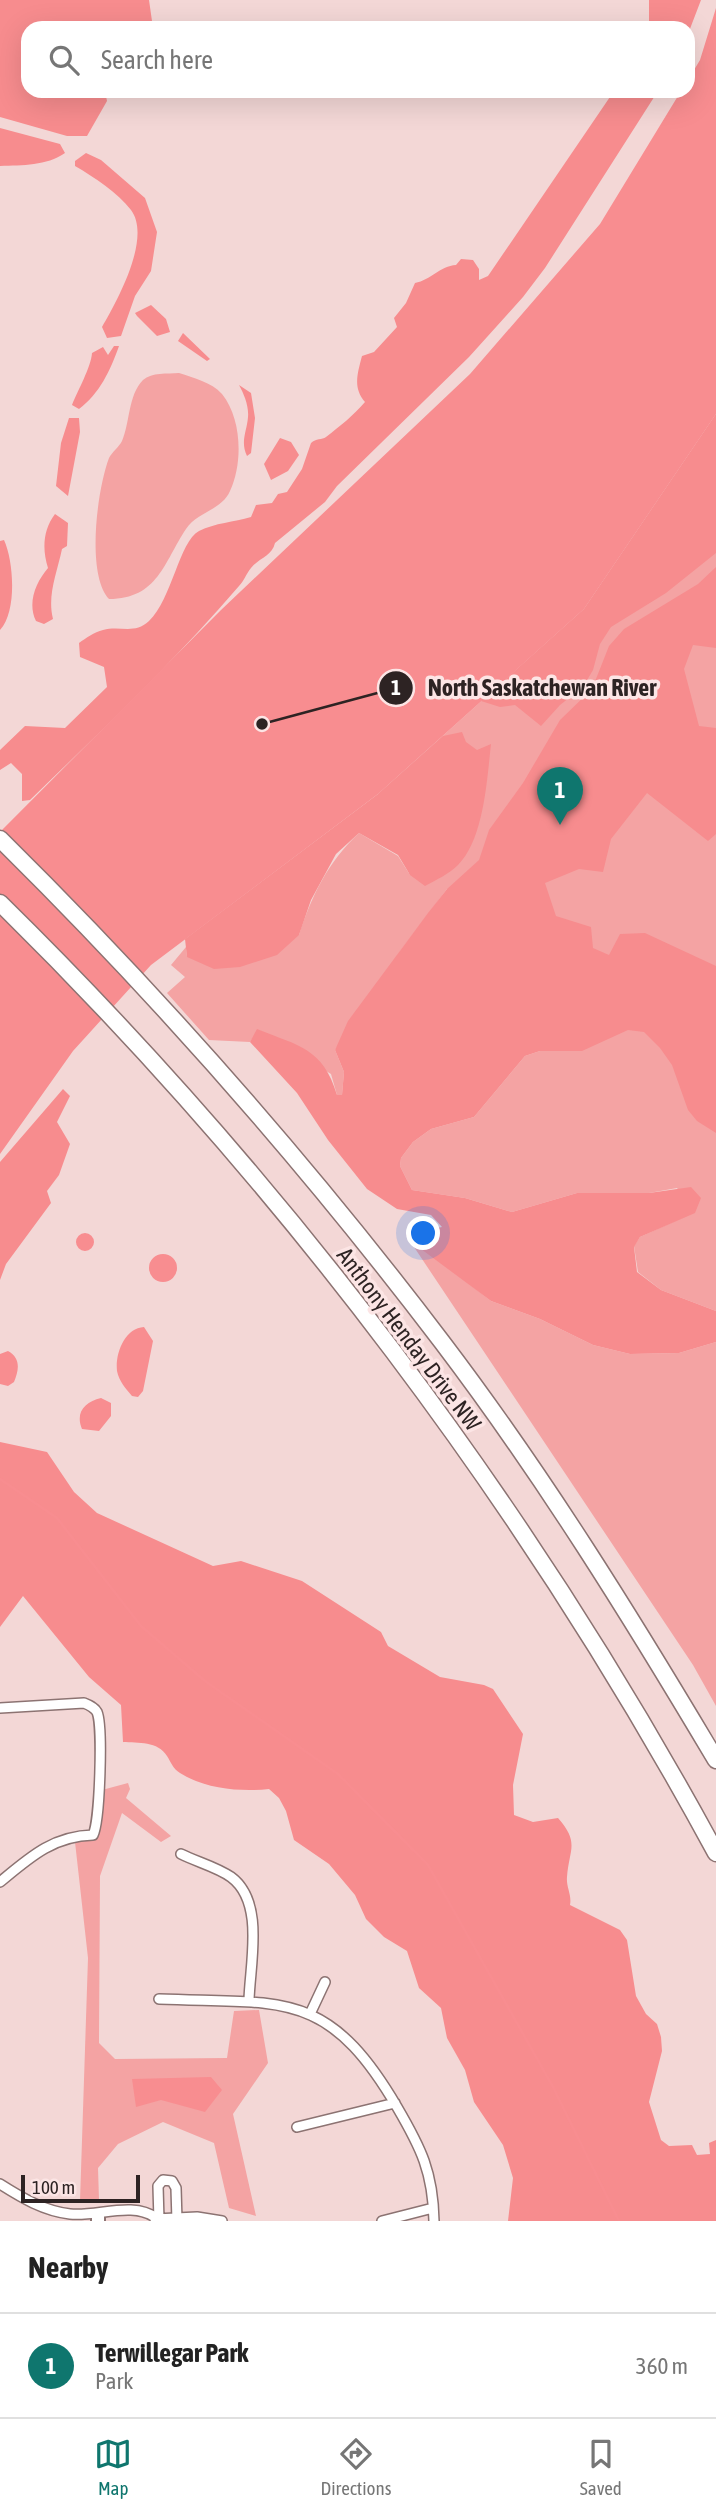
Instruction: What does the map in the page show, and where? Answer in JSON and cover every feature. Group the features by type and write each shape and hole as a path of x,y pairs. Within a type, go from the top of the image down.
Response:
{"highway":[{"name":"Anthony Henday Drive NW","path":"0,839 145,986 224,1074 351,1225 503,1427 627,1611 716,1760"},
{"name":"Anthony Henday Drive NW","path":"0,903 193,1108 330,1271 407,1371 528,1542 637,1714 716,1853"}],"street":[{"path":"0,1708 78,1702 90,1706 98,1715 100,1746 98,1818 93,1835 65,1839 42,1847 0,1882"},
{"path":"181,1854 229,1875 248,1898 252,1917 249,2000"},
{"path":"310,2014 325,1982"},
{"path":"159,1999 249,2000 310,2014 350,2040 367,2059 415,2137 431,2175 434,2221"},
{"path":"297,2127 395,2103"},
{"path":"156,2219 158,2186 163,2180 172,2181 176,2188 177,2219"},
{"path":"0,2184 51,2211 100,2219 111,2211 147,2211 156,2219 222,2221"},
{"path":"382,2221 433,2208"}],"shaded area":[{"path":"0,0 149,0 152,21 21,21 21,98 106,98 87,136 67,136 0,117"},
{"path":"649,0 701,0 693,21 649,21"},
{"path":"716,8 716,414 584,609 378,794 151,965 73,1051 0,1154 0,832 221,610 470,374 600,224 677,98 695,98 695,68"},
{"path":"609,98 654,98 545,268 523,297 469,357 337,486 325,502 275,543 271,551 251,568 241,584 189,642 137,696 30,800 22,801 22,774 11,763 0,770 0,750 25,726 65,728 107,687 104,667 80,657 79,643 103,630 138,628 149,621 164,599 192,537 205,528 251,517 256,505 272,503 278,494 287,492 302,469 311,443 326,437 365,402 357,386 362,356 374,352 397,327 394,318 406,303 415,283 456,265 461,259 473,260 479,269 479,280 488,276"},
{"path":"0,128 60,144 65,153 42,163 0,166"},
{"path":"86,153 101,160 145,198 157,232 151,271 135,296 121,336 107,338 102,327 130,269 135,252 136,222 131,210 119,198 98,180 75,166 75,161"},
{"path":"151,305 166,319 170,332 157,336 135,313"},
{"path":"183,333 210,359 207,361 178,341"},
{"path":"114,346 119,346 99,389 79,409 72,405 87,372 92,353 103,347 108,355"},
{"path":"179,373 213,386 229,404 237,428 238,441 234,480 221,503 186,529 165,566 149,586 139,593 109,599 102,587 98,571 96,531 101,490 109,458 125,434 138,386 147,377"},
{"path":"239,385 251,393 255,418 251,453 247,456 244,441 248,409"},
{"path":"716,414 716,1311 661,1290 638,1272 634,1246 640,1237 695,1212 677,1188 649,1193 577,1193 512,1212 465,1198 412,1190 400,1166 401,1158 413,1142 431,1129 474,1117 525,1056 540,1051 582,1051 447,889 401,950 335,1050 344,1072 342,1095 337,1095 331,1074 258,1030 250,1042 209,1040 167,993 185,977 171,965 186,947 187,957 299,935 322,880 338,856 359,833 398,856 410,875 378,794 584,609"},
{"path":"716,414 716,553 666,593 611,627 600,644 593,670 583,687 560,705 541,726 515,705 500,707 481,701 584,609"},
{"path":"69,418 79,418 80,432 68,496 56,486 61,443"},
{"path":"280,438 291,442 299,455 288,471 271,480 264,464"},
{"path":"55,514 68,523 67,546 62,549 53,584 53,619 44,624 36,621 32,607 37,586 48,568 45,540"},
{"path":"4,540 10,561 12,586 9,611 0,630 0,541"},
{"path":"716,567 716,648 693,645 684,669 699,726 716,728 716,834 708,841 647,793 611,839 603,872 579,869 545,883 556,916 591,927 593,948 609,955 620,934 645,933 716,966 716,1133 697,1121 688,1110 672,1065 660,1048 644,1032 628,1030 582,1051 540,1051 525,1056 474,1117 431,1129 413,1142 401,1158 400,1166 412,1190 465,1198 512,1212 577,1193 649,1193 691,1187 701,1198 695,1213 640,1237 634,1247 637,1272 661,1290 716,1311 716,1342 679,1353 630,1354 593,1345 540,1319 491,1301 417,1246 406,1235 442,1227 431,1215 397,1209 367,1189 328,1140 297,1093 250,1042 257,1029 308,1051 324,1067 337,1095 342,1095 344,1072 335,1050 348,1021 447,889 479,860 489,830 523,783 560,720 592,689 609,646 624,629 698,584"},
{"path":"462,732 466,742 477,750 491,744 479,825 467,854 458,865 425,886 410,875 398,855 359,833 336,854 311,900 299,935 277,955 240,967 214,969 187,957 185,939 378,794 443,736"},
{"path":"63,1089 70,1096 57,1122 70,1144 59,1175 47,1191 51,1203 6,1264 0,1280 0,1162"},
{"path":"85,1233 91,1236 94,1242 91,1248 85,1251 79,1248 76,1242 79,1236"},
{"path":"406,1235 491,1301 540,1319 593,1345 630,1354 679,1353 716,1342 716,1706 693,1665"},
{"path":"163,1254 173,1258 177,1268 173,1278 163,1282 153,1278 149,1268 153,1258"},
{"path":"144,1327 153,1341 143,1391 138,1397 132,1396 123,1385 117,1364 120,1349 127,1337 137,1328"},
{"path":"8,1351 15,1357 18,1365 14,1382 8,1386 0,1384 0,1354"},
{"path":"101,1398 111,1403 111,1416 99,1431 82,1429 80,1418 83,1409 90,1402"},
{"path":"0,1442 47,1452 74,1492 97,1513 213,1566 241,1561 302,1581 381,1632 388,1646 440,1677 493,1689 523,1734 513,1785 514,1815 533,1822 558,1818 569,1834 572,1846 567,1881 570,1905 620,1930 627,1940 636,1996 646,2014 657,2024 661,2037 662,2051 649,2102 661,2140 669,2146 692,2145 697,2155 710,2154 709,2143 716,2140 716,2221 508,2221 513,2178 503,2145 474,2102 465,2070 447,2038 441,2008 419,1988 407,1951 384,1937 366,1919 355,1895 329,1864 294,1840 286,1811 279,1798 269,1789 235,1789 201,1783 178,1771 158,1748 123,1742 121,1705 89,1677 23,1596 0,1627"},
{"path":"128,1783 130,1789 126,1798 171,1836 161,1842 122,1813 100,1876 99,2043 115,2059 227,2058 234,2011 259,2010 268,2063 233,2114 256,2216 229,2208 214,2143 163,2122 118,2144 98,2168 99,2200 80,2201 88,1958 75,1842 95,1838 101,1827 102,1790"},
{"path":"211,2077 222,2090 205,2112 161,2100 136,2107 132,2079"}],"waterway":[{"path":"0,1479 57,1518 141,1626 205,1681 338,1774 428,1865 553,2087 619,2221"}],"place":[{"name":"North Saskatchewan River","path":"262,724"},
{"name":"Terwillegar Park","path":"560,825"}]}
